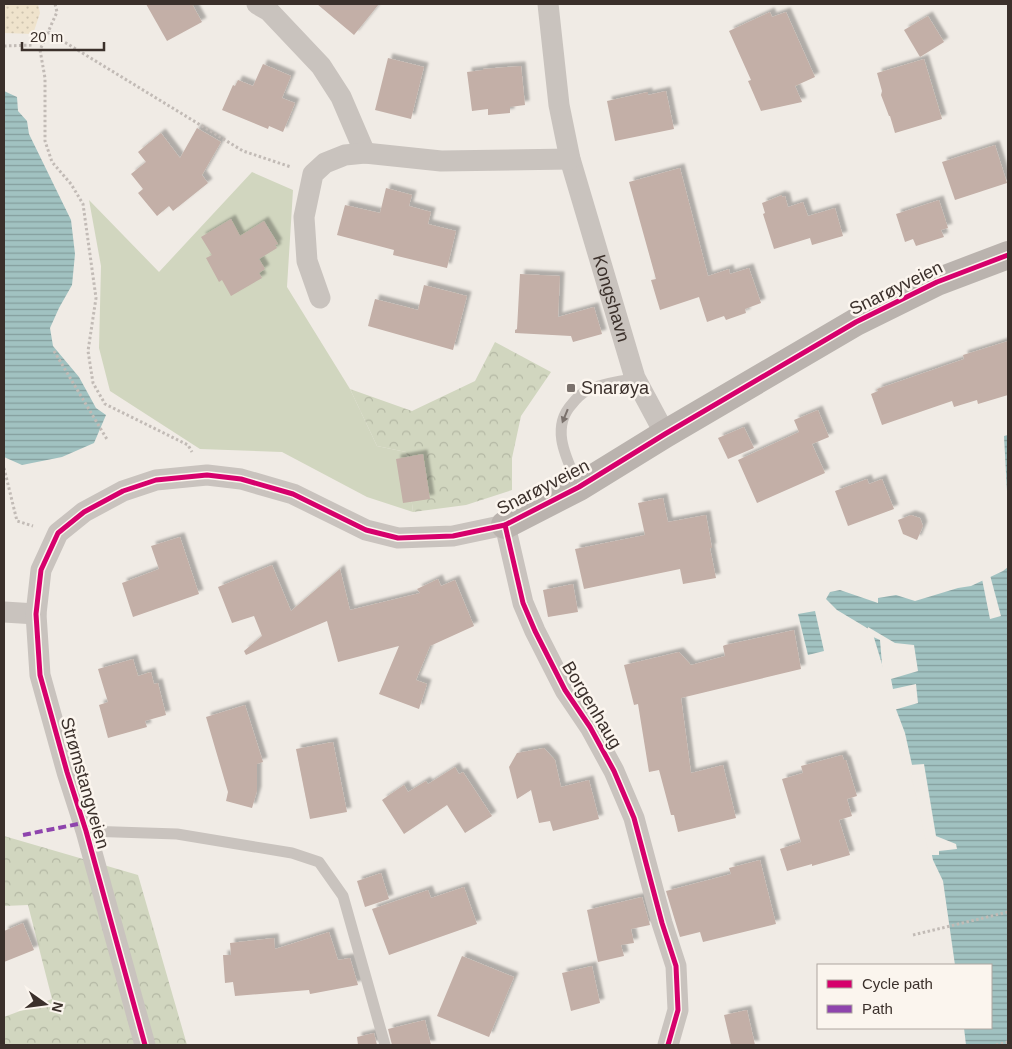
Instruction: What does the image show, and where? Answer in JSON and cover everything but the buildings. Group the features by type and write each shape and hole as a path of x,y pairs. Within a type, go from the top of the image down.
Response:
{"street":[{"path":"257,4 269,11 320,66 341,97 365,153"},
{"name":"Kongshavn","path":"548,4 559,105 570,159 635,378 665,434"},
{"path":"320,298 308,261 304,217 314,174 325,163 345,155 365,153 441,161 570,159"},
{"name":"Snarøyveien","path":"36,614 41,570 58,533 84,512 123,491 156,480 207,475 241,479 293,494 366,530 398,538 453,536 505,525 579,487 665,434 856,322 937,282 1008,255"},
{"name":"Borgenhaug","path":"505,525 523,604 535,632 565,690 590,727 614,771 634,818 662,923 676,966 678,1010 668,1045"},
{"path":"4,612 36,614"},
{"name":"Strømstangveien","path":"36,614 40,675 86,831 145,1045"}],"lane":[{"path":"579,487 561,441 562,424 569,407 586,391 635,378"},
{"path":"86,831 177,834 292,853 318,862 343,896 385,1045"}],"path":[{"path":"55,4 58,12 40,50 45,78 45,141 52,162 71,184 83,204 96,298 88,351 93,383 105,404 188,445 207,475"},
{"path":"48,32 243,151 314,174"},
{"path":"4,46 34,45"},
{"path":"54,351 108,441"},
{"path":"4,468 17,521 58,533"},
{"path":"913,935 1008,912"},
{"path":"996,1045 1008,1042"}],"green space":[{"path":"252,172 293,190 287,287 350,389 377,446 406,452 413,512 367,497 282,452 200,449 110,391 99,348 101,266 89,200 159,272"},
{"path":"495,342 551,372 521,416 512,458 512,490 466,505 413,512 406,452 377,446 350,389 412,411 475,381"},
{"path":"4,836 138,875 187,1045 4,1045 4,1017 52,999 28,905 4,906"}],"sand":[{"path":"4,4 38,4 40,13 33,34 4,33"}],"water":[{"path":"4,91 17,97 18,111 27,121 29,134 71,220 75,254 72,285 50,328 53,346 79,377 96,408 106,415 94,443 62,457 22,465 4,457"},
{"path":"1008,435 1008,510 1004,436"},
{"path":"1008,567 1008,1045 966,1045 964,1029 992,1029 992,964 955,964 943,881 933,860 905,733 894,704 872,631 837,610 826,599 830,592 840,590 878,603 878,598 896,595 915,601 971,586"},
{"path":"815,611 824,651 808,655 798,614"}],"pier":[{"path":"990,575 1001,616 990,619 982,579"},
{"path":"868,627 895,643 914,645 918,671 891,679 893,689 916,684 918,703 894,710 883,677 880,640 871,636 867,631"},
{"path":"924,764 936,836 956,844 957,849 939,851 939,855 929,855 909,765"}],"marked path":[{"path":"23,835 83,823"}],"cycle path":[{"path":"145,1045 86,831 67,772 40,675 36,614 41,570 58,533 84,512 123,491 156,480 207,475 241,479 293,494 366,530 398,538 453,536 505,525 579,487 665,434 856,322 937,282 1008,255"},
{"path":"505,525 523,603 535,631 565,690 590,727 614,771 634,818 662,923 676,966 678,1010 668,1045"}],"place":[{"name":"Snarøya","path":"571,388"}]}
